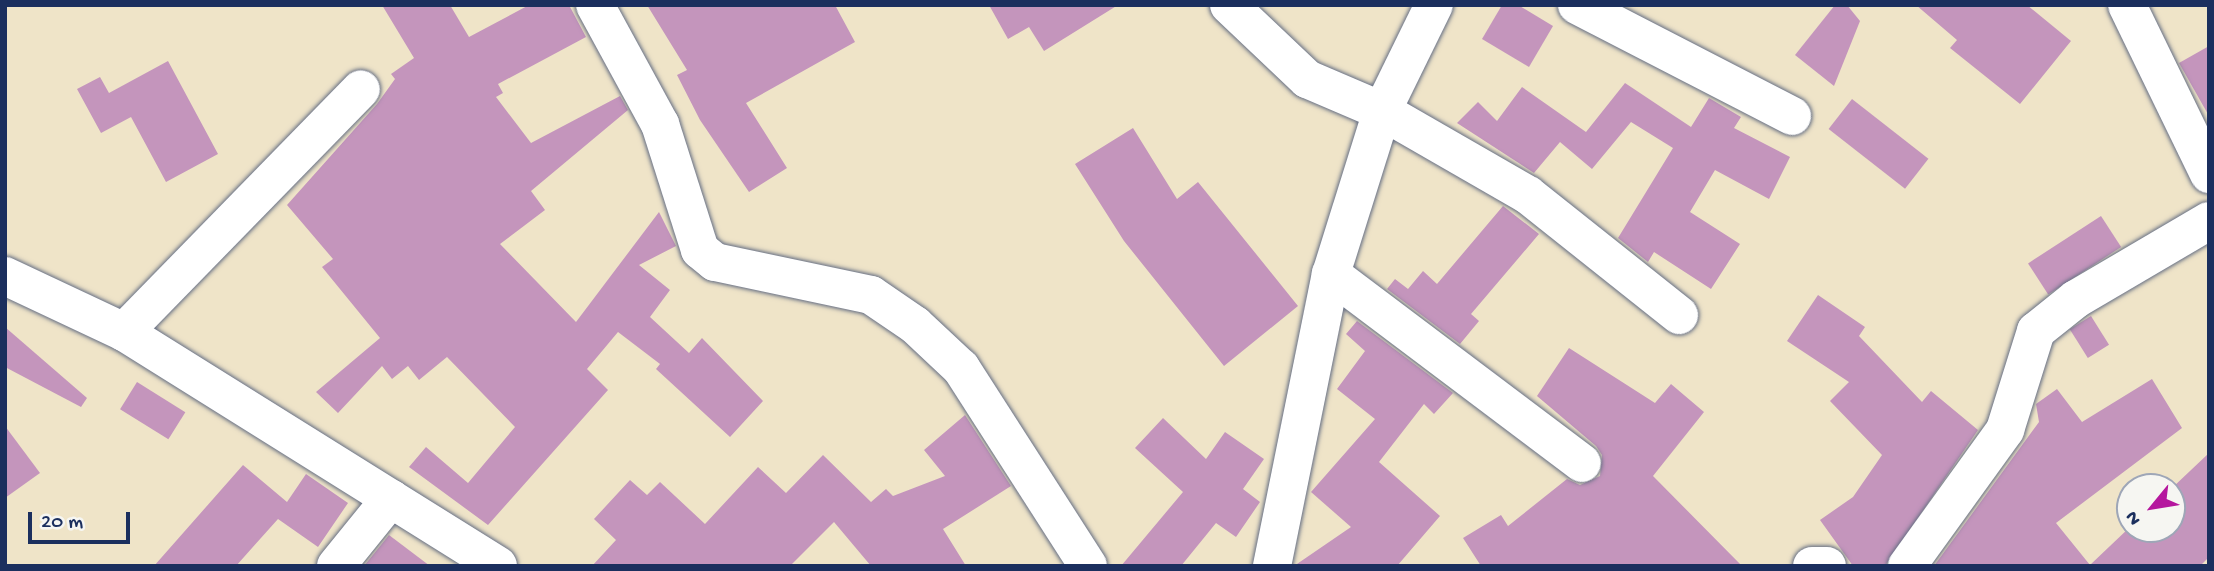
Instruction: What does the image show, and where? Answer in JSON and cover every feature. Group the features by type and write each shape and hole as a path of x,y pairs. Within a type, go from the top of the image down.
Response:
{"street":[{"path":"595,5 660,124 700,250 715,262 871,295 915,325 961,368 1088,566"},
{"path":"1229,5 1307,79 1382,111 1528,195 1679,315"},
{"path":"1272,566 1331,274 1382,111 1434,5"},
{"path":"1577,5 1792,116"},
{"path":"2127,5 2209,174"},
{"path":"124,332 361,89"},
{"path":"1907,566 2005,430 2036,331 2076,299 2209,221"},
{"path":"1331,274 1582,463"},
{"path":"5,276 124,332 498,566"},
{"path":"336,566 391,498"},
{"path":"1812,566 1827,566"}],"building":[{"path":"382,5 450,5 469,37 529,5 569,5 586,37 498,84 503,93 496,97 531,143 620,96 628,110 531,191 545,210 500,244 576,322 659,212 676,246 639,265 670,290 650,317 689,353 702,338 763,401 730,437 656,369 660,364 618,332 587,369 608,390 488,525 409,467 426,447 468,483 515,427 447,357 419,380 408,366 392,379 382,366 338,413 316,392 380,338 322,267 333,259 287,205 377,104 395,79 391,74 414,58"},
{"path":"647,5 835,5 855,42 746,103 787,168 749,192 700,120 677,75 687,70"},
{"path":"989,5 1118,5 1044,51 1029,27 1008,39"},
{"path":"1502,5 1518,5 1553,26 1529,67 1482,39"},
{"path":"1835,5 1847,5 1860,21 1834,86 1795,55"},
{"path":"1916,5 2027,5 2071,41 2020,104 1950,48 1957,40"},
{"path":"2209,46 2209,116 2179,63"},
{"path":"168,61 218,154 166,182 131,117 101,133 77,89 100,77 109,93"},
{"path":"1625,83 1691,127 1709,98 1741,117 1734,128 1790,157 1769,199 1715,170 1690,212 1740,244 1711,289 1654,252 1648,262 1618,238 1673,148 1631,122 1592,169 1560,142 1534,173 1457,123 1478,102 1497,121 1522,87 1586,132"},
{"path":"1852,99 1928,159 1905,189 1829,129"},
{"path":"1133,128 1177,199 1198,182 1298,306 1224,366 1124,241 1075,164"},
{"path":"1503,206 1539,234 1471,314 1479,321 1460,344 1387,289 1395,279 1408,289 1423,271 1437,284"},
{"path":"2101,216 2121,247 2048,294 2028,263"},
{"path":"1818,295 1865,327 1859,336 1922,402 1931,391 1978,430 1885,566 1853,566 1820,520 1853,497 1882,455 1830,401 1849,382 1787,341"},
{"path":"2091,316 2109,345 2088,358 2070,329"},
{"path":"1357,321 1453,393 1434,414 1424,404 1379,462 1440,516 1397,566 1294,566 1351,527 1311,492 1375,419 1337,389 1365,351 1346,334"},
{"path":"5,327 87,398 81,407 5,367"},
{"path":"1569,348 1655,403 1671,384 1704,412 1653,476 1742,566 1481,566 1463,538 1501,515 1508,526 1567,479 1580,485 1600,476 1602,455 1596,446 1537,396"},
{"path":"2152,379 2182,428 2122,473 2116,473 2116,478 2056,523 2090,565 2116,540 2116,543 2186,543 2186,475 2209,453 2209,557 2200,566 1934,566 2039,422 2036,404 2057,389 2082,422"},
{"path":"137,382 185,412 168,439 120,409"},
{"path":"965,415 1011,486 943,529 966,566 871,566 834,522 790,566 592,566 616,540 594,519 630,480 647,495 660,482 705,524 758,467 786,493 823,455 871,502 886,489 893,496 945,476 924,450"},
{"path":"1163,418 1206,459 1225,432 1264,459 1243,489 1260,502 1236,537 1216,523 1181,566 1121,566 1183,492 1135,448"},
{"path":"5,426 40,473 5,498"},
{"path":"243,465 287,502 306,474 348,503 318,547 278,519 236,566 154,566"},
{"path":"389,535 430,566 364,566"}]}
